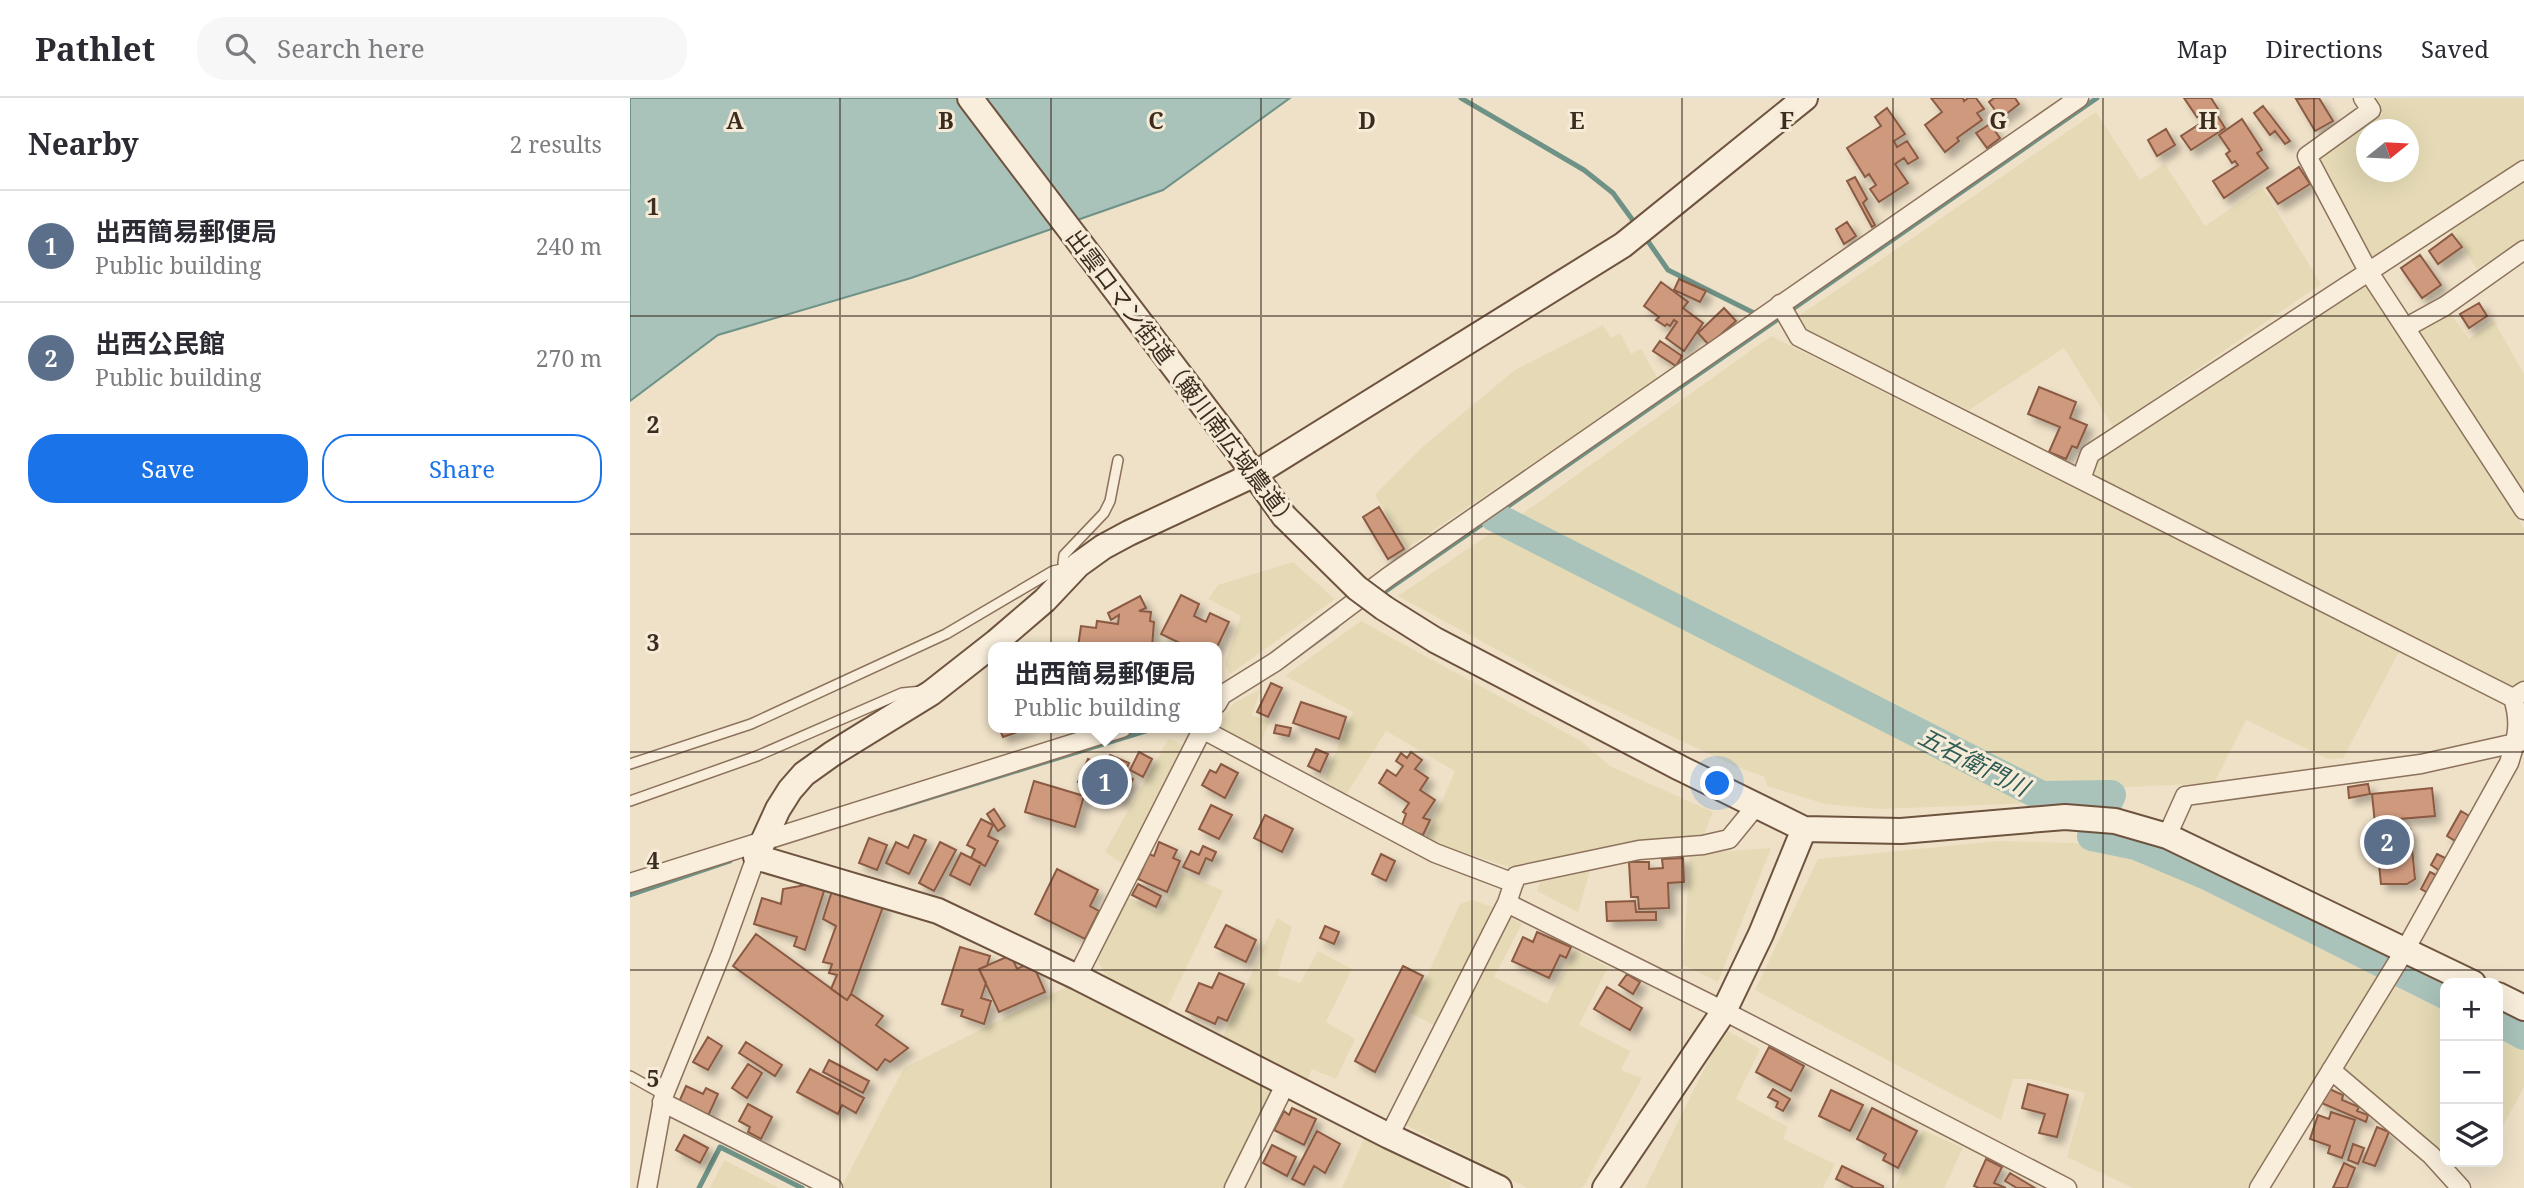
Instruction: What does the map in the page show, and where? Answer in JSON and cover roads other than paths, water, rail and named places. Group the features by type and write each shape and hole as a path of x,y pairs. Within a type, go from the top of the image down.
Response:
{"street":[{"name":"出雲ロマン街道（簸川南広域農道）","path":"970,98 1284,516 1357,588 1434,640 1804,830 1901,831 2065,817 2115,821 2167,836 2463,978"},
{"path":"994,642 1035,609 1074,566 1103,547 1254,475 1623,245 1805,98"},
{"path":"1222,697 1275,662 1388,578 2079,98"},
{"path":"2363,98 2371,110 2307,156 2368,271 2524,510"},
{"path":"2081,479 2090,454 2524,170"},
{"path":"2405,327 2445,306 2524,250"},
{"path":"1780,304 1799,337 2518,695 2520,741 2510,763 2405,950 2259,1188"},
{"path":"630,1186 647,1188 663,1098 722,954 760,848 790,790 804,774 931,693 988,647"},
{"path":"630,883 760,848 1107,733"},
{"path":"1077,977 1201,733"},
{"path":"1210,733 1434,853 1514,883"},
{"path":"2167,836 2185,796 2421,764 2520,741"},
{"path":"1389,1136 1507,903 1516,876 1639,849 1703,845 1729,839 1756,806"},
{"path":"1605,1188 1724,1011 1761,934 1804,830"},
{"path":"760,848 938,911 1077,977 1389,1136 1499,1188"},
{"path":"1507,903 1724,1011 2067,1188"},
{"path":"2503,998 2524,1008"},
{"path":"2331,1070 2431,1155 2461,1188"},
{"path":"1234,1188 1286,1083"},
{"path":"663,1098 833,1188"}],"lane":[{"path":"1074,566 1063,563 1064,555 1104,513 1110,501 1118,460"},
{"path":"630,764 751,724 946,634 1053,571 1074,566"},
{"path":"630,801 757,756 902,693 919,690 931,693"},
{"path":"630,1076 663,1098"}],"water":[{"path":"630,98 1290,98 1163,190 911,278 718,335 630,401"}],"waterway":[{"path":"1461,98 1584,170 1613,193 1637,226"},
{"path":"1380,595 2097,98"},
{"path":"1645,237 1668,270 1758,315"},
{"name":"五右衛門川","path":"1495,517 2042,796 2111,795 2092,836 2136,845 2209,876 2440,992"},
{"path":"1284,665 1336,627"},
{"path":"890,810 1139,733"},
{"path":"630,895 730,861"},
{"name":"五右衛門川","path":"2503,1024 2524,1035"},
{"path":"699,1188 720,1147 802,1188"}],"place":[{"name":"出西簡易郵便局","path":"1105,782"},
{"name":"出西公民館","path":"2387,842"}]}
